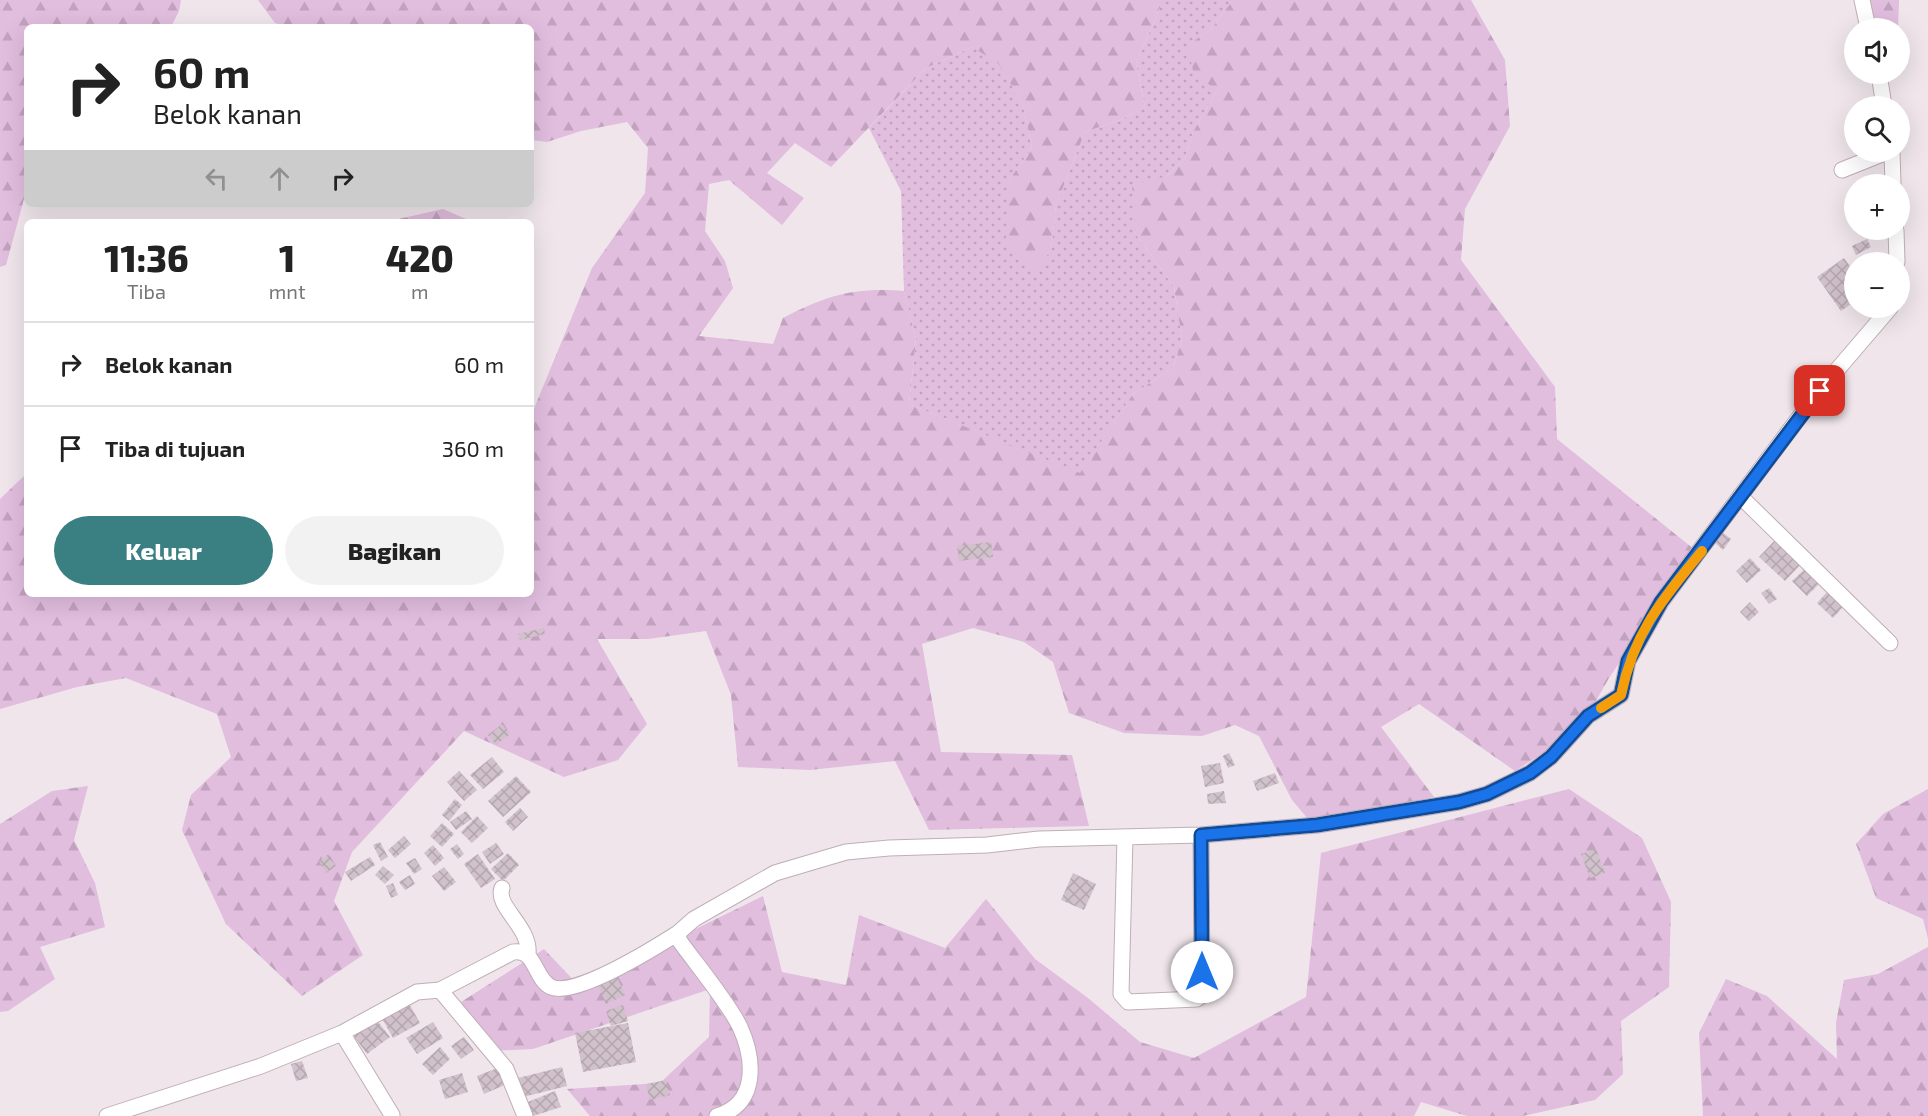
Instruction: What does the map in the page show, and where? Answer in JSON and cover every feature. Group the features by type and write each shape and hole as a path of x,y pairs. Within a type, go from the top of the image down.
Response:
{"street":[{"path":"1862,0 1866,18"},
{"path":"1842,170 1862,162"},
{"path":"502,888 500,893 502,901 525,932 529,943 528,954 541,978 551,987 563,988 630,964 694,920 775,873 846,852 889,848 987,845 1039,839 1201,835 1317,825 1459,802 1487,794 1530,773 1551,757 1588,716 1621,695 1628,661 1661,602 1711,539 1740,496 1820,391 1882,318"},
{"path":"1740,496 1890,643"},
{"path":"1125,837 1121,994 1128,1002 1197,999 1202,995 1201,835"},
{"path":"678,933 679,939 739,1026 748,1052 750,1074 745,1099 735,1108 717,1116"},
{"path":"107,1116 261,1066 342,1033 417,992 440,990 513,952 521,951 528,954"},
{"path":"440,990 506,1069 525,1116"},
{"path":"342,1033 392,1115"}],"green space":[{"path":"0,0 181,0 172,24 24,24 24,199 6,265 0,267"},
{"path":"258,0 1160,0 1160,8 1136,63 1145,107 1120,120 1085,132 1056,205 1051,250 1035,273 1006,242 1009,180 1032,148 1023,105 998,63 972,47 926,68 831,167 795,143 767,173 804,198 782,225 729,180 709,184 705,231 725,261 733,288 699,336 773,344 783,318 828,298 871,290 904,291 916,339 909,404 1080,473 1133,394 1173,368 1182,340 1174,287 1135,233 1132,185 1167,176 1185,158 1193,132 1217,90 1194,74 1187,46 1212,28 1233,0 1471,0 1505,60 1510,126 1465,209 1461,260 1555,387 1557,439 1695,550 1609,678 1580,729 1515,771 1419,704 1381,727 1434,797 1386,806 1314,826 1292,800 1259,736 1235,725 1202,736 1124,733 1069,713 1053,662 1024,642 973,628 922,644 941,752 1072,755 1089,826 929,830 895,761 810,770 738,767 731,695 706,631 648,639 597,639 647,724 618,760 564,777 464,731 352,852 334,901 363,955 302,996 226,924 182,830 191,795 231,757 217,714 126,678 77,687 0,709 0,499 24,476 24,597 534,597 534,409 592,268 645,193 648,148 627,122 581,131 547,142 534,140 534,24 275,23"},
{"path":"1160,0 1233,0 1212,28 1188,46 1217,90 1193,132 1185,158 1167,176 1135,233 1174,287 1182,340 1173,368 1133,394 1080,474 909,404 916,339 904,291 901,191 869,128 926,68 972,47 998,62 1023,105 1032,148 1009,180 1051,250 1056,205 1085,132 1120,120 1145,107 1136,63 1160,8"},
{"path":"1855,0 1899,0 1898,18 1870,18"},
{"path":"443,209 466,219 398,219"},
{"path":"88,786 74,840 95,883 105,927 40,947 55,979 8,1011 0,1012 0,824 52,791"},
{"path":"1569,789 1642,838 1671,902 1669,987 1621,1021 1623,1074 1595,1100 1523,1116 1467,1116 1421,1102 1414,1116 590,1116 567,1089 660,1083 709,1037 710,989 533,1049 489,1051 461,1002 544,949 579,986 763,896 782,972 846,985 859,915 945,948 986,899 1035,959 1088,998 1140,1042 1194,1058 1306,997 1321,853"},
{"path":"1928,789 1928,939 1923,919 1876,898 1856,844 1883,814"},
{"path":"1928,947 1928,1116 1703,1116 1699,1033 1726,979 1767,996 1837,1059 1836,1023 1844,980 1878,974"}],"building":[{"path":"1868,240 1871,247 1862,252 1855,252 1852,246"},
{"path":"1844,258 1844,309 1841,311 1817,277"},
{"path":"1722,532 1731,539 1723,550 1714,542"},
{"path":"1777,538 1803,562 1785,581 1759,557"},
{"path":"991,542 993,557 959,561 957,546"},
{"path":"1750,558 1761,570 1747,583 1736,571"},
{"path":"1806,568 1820,583 1807,596 1792,581"},
{"path":"1769,588 1777,599 1769,604 1761,593"},
{"path":"1827,592 1843,607 1833,618 1817,603"},
{"path":"1750,602 1759,612 1749,621 1740,612"},
{"path":"544,628 545,634 520,640 518,634"},
{"path":"502,724 510,734 496,745 488,735"},
{"path":"1229,753 1235,765 1228,768 1223,756"},
{"path":"492,757 504,772 483,789 470,775"},
{"path":"1220,763 1224,783 1205,787 1201,766"},
{"path":"459,771 477,790 464,801 447,782"},
{"path":"1275,773 1279,783 1257,791 1253,781"},
{"path":"516,776 531,792 503,817 488,801"},
{"path":"1224,791 1226,803 1208,804 1207,794"},
{"path":"455,799 462,805 449,821 442,815"},
{"path":"520,808 528,817 513,831 505,822"},
{"path":"466,811 472,819 456,830 450,822"},
{"path":"477,816 488,828 472,843 461,832"},
{"path":"442,823 454,834 442,847 430,836"},
{"path":"404,836 411,844 395,858 388,850"},
{"path":"380,842 388,857 381,861 373,845"},
{"path":"496,843 504,854 490,864 482,852"},
{"path":"457,844 464,854 458,859 450,849"},
{"path":"433,845 444,858 435,866 424,853"},
{"path":"1596,849 1605,873 1590,878 1581,854"},
{"path":"508,853 519,865 503,881 491,869"},
{"path":"329,854 336,866 326,873 319,861"},
{"path":"478,854 495,879 481,888 464,864"},
{"path":"370,857 375,865 351,881 345,872"},
{"path":"415,858 422,869 414,874 406,863"},
{"path":"383,866 394,875 385,884 375,875"},
{"path":"444,867 456,882 444,891 432,876"},
{"path":"1073,873 1096,884 1084,910 1061,900"},
{"path":"410,875 415,884 405,890 399,882"},
{"path":"393,883 398,895 391,898 386,886"},
{"path":"617,977 625,995 606,1004 598,985"},
{"path":"407,1000 420,1023 393,1038 380,1015"},
{"path":"623,1005 628,1021 611,1026 606,1011"},
{"path":"375,1018 390,1037 367,1054 353,1035"},
{"path":"433,1022 443,1038 417,1054 406,1038"},
{"path":"628,1023 636,1062 583,1072 575,1033"},
{"path":"464,1037 474,1050 461,1059 451,1046"},
{"path":"440,1047 450,1059 433,1075 422,1064"},
{"path":"302,1061 308,1078 296,1081 291,1064"},
{"path":"500,1067 507,1084 484,1094 477,1076"},
{"path":"562,1067 567,1086 523,1097 518,1078"},
{"path":"462,1073 468,1092 445,1099 439,1080"},
{"path":"666,1080 670,1095 650,1100 646,1084"},
{"path":"555,1091 561,1107 533,1116 528,1102"}],"slow traffic":[{"path":"1601,708 1621,695 1628,661 1639,638 1661,602 1702,551"}],"route":[{"path":"1202,972 1201,835 1317,825 1459,802 1487,794 1530,773 1551,757 1588,716 1621,695 1628,661 1661,602 1711,539 1740,496 1820,391"}]}
